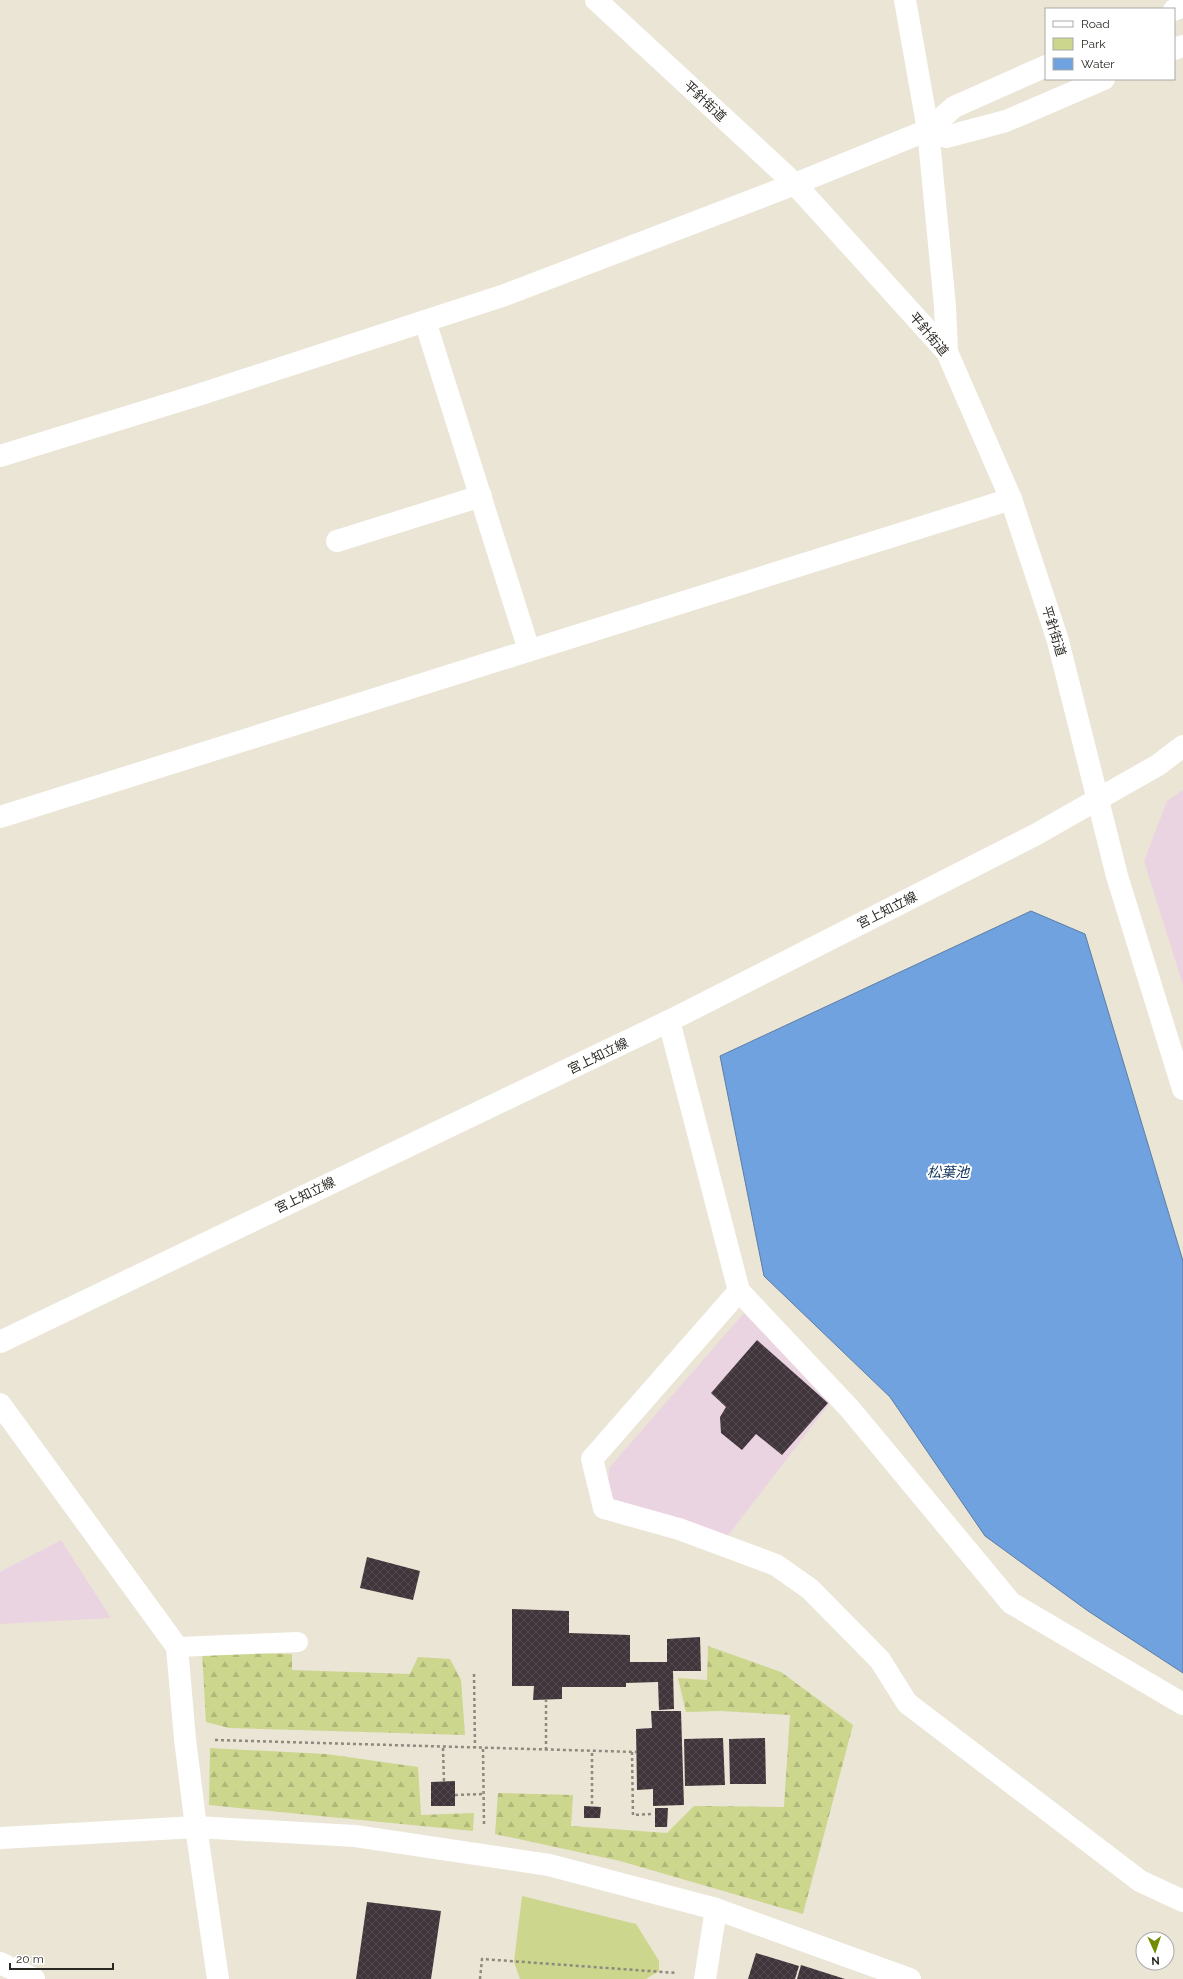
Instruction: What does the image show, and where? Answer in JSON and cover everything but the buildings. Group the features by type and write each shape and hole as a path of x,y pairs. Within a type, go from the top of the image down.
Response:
{"street":[{"name":"平針街道","path":"596,0 795,184 946,352 1011,499 1058,641 1117,876 1183,1089"},
{"path":"905,0 928,130 944,306 946,352"},
{"path":"0,456 195,396 505,295 795,184 928,130 954,107 1045,66"},
{"path":"928,130 946,137 1006,120 1102,80"},
{"path":"425,321 529,650"},
{"path":"337,541 481,496"},
{"path":"0,817 1011,499"},
{"name":"宮上知立線","path":"0,1342 669,1021 1034,835 1158,765 1183,746"},
{"path":"669,1021 739,1291 850,1409 1011,1603 1183,1704"},
{"path":"739,1291 592,1459 604,1508 680,1529 776,1565 810,1589 880,1660 907,1703 1140,1881 1183,1901"},
{"path":"0,1404 177,1647 185,1739 218,1979"},
{"path":"0,1838 196,1827 355,1836 548,1864 716,1908 910,1979"},
{"path":"706,1978 716,1908"},
{"path":"0,1963 34,1979"}],"lane":[{"path":"177,1647 298,1642"}],"path":[{"path":"474,1674 474,1748"},
{"path":"546,1699 546,1750"},
{"path":"185,1739 443,1748 636,1752"},
{"path":"443,1748 444,1782"},
{"path":"484,1749 484,1804"},
{"path":"592,1751 592,1804"},
{"path":"632,1752 633,1815 651,1814"},
{"path":"455,1795 484,1794"},
{"path":"480,1979 482,1959 659,1971 706,1978"}],"shaded area":[{"path":"1183,790 1183,985 1144,861 1167,801"},
{"path":"744,1313 830,1403 726,1538 608,1501 609,1468"},
{"path":"61,1540 111,1618 0,1624 0,1572"}],"green space":[{"path":"708,1646 781,1672 853,1725 803,1914 620,1861 495,1834 498,1793 573,1795 571,1826 667,1833 694,1806 784,1807 790,1715 721,1711 686,1712 678,1678 707,1680"},
{"path":"202,1652 292,1654 292,1670 410,1674 418,1657 450,1659 461,1680 465,1735 229,1728 206,1722"},
{"path":"210,1748 326,1754 418,1767 421,1815 474,1813 473,1831 209,1805"},
{"path":"522,1896 636,1924 659,1961 659,1971 646,1979 520,1979 514,1962"}],"water":[{"name":"松葉池","path":"1031,911 1085,934 1183,1261 1183,1673 1088,1611 985,1536 890,1397 764,1276 720,1056"}]}
